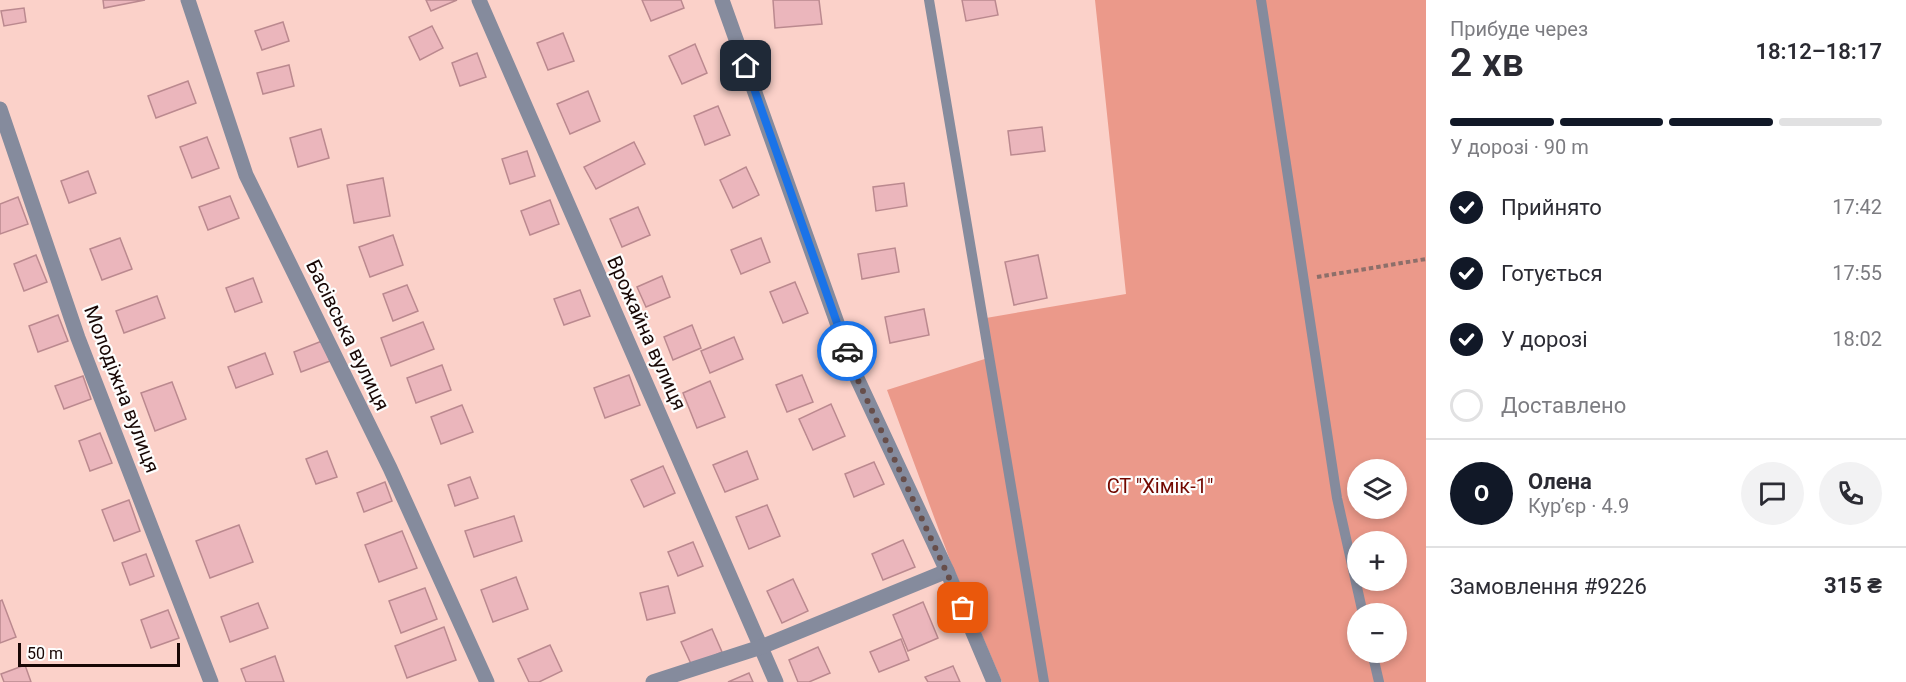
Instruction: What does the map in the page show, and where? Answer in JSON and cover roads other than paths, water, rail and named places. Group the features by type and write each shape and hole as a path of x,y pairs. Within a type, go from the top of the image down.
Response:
{"street":[{"name":"Басівська вулиця","path":"188,0 246,175 390,468 487,682"},
{"name":"Врожайна вулиця","path":"479,0 776,682"},
{"path":"722,0 856,376 947,571 994,682"},
{"name":"Молодіжна вулиця","path":"0,109 78,338 211,682"},
{"path":"653,682 761,647 947,571"}],"lane":[{"path":"929,0 1044,682"},
{"path":"1261,0 1337,498 1361,603"},
{"path":"1375,663 1379,682"}],"park label":[{"name":"СТ \"Хімік-1\"","path":"1160,486"}]}
